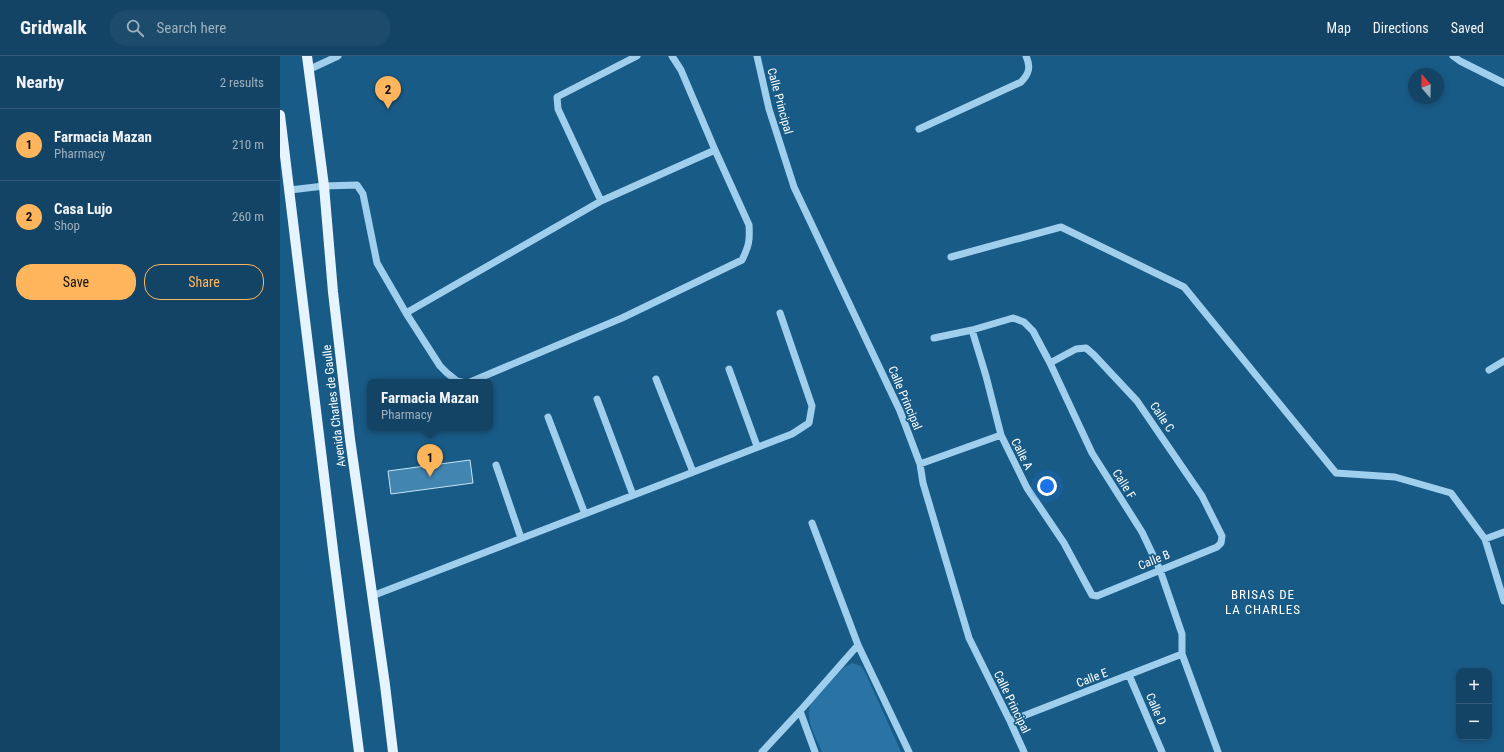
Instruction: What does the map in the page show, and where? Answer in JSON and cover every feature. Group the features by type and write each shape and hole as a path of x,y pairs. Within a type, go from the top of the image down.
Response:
{"main road":[{"name":"Avenida Charles de Gaulle","path":"307,56 324,186 333,292 350,438 393,752"},
{"name":"Avenida Charles de Gaulle","path":"280,115 359,752"}],"street":[{"path":"308,70 338,56"},
{"path":"601,201 558,109 558,97 637,56"},
{"path":"477,379 622,318 742,260 748,248 750,238 749,226 681,70 672,56"},
{"name":"Calle Principal","path":"757,56 769,109 794,187 900,411 920,464 923,484 969,638 1024,752"},
{"path":"919,129 1021,82 1028,75 1029,63 1026,56"},
{"path":"1453,56 1460,61 1504,82"},
{"path":"406,313 601,201 716,150"},
{"path":"290,190 324,186 357,185 363,194 377,263 406,313 440,366 455,379"},
{"path":"951,257 1061,227 1184,287 1336,473 1395,477 1451,493 1485,539 1504,601"},
{"path":"372,596 757,446 792,434 809,423 812,406 780,313"},
{"name":"Calle F","path":"934,338 972,330 1013,318 1024,322 1033,331 1050,363 1092,452 1142,532 1160,570 1182,634 1182,654 1218,752"},
{"name":"Calle A","path":"972,330 986,376 1001,435 1027,488 1064,543 1090,593 1094,596"},
{"name":"Calle C","path":"1050,363 1076,350 1086,348 1094,354 1137,401 1202,496 1222,536 1221,543"},
{"path":"1489,370 1504,361"},
{"path":"729,369 757,446"},
{"path":"656,379 693,472"},
{"path":"597,400 633,495"},
{"path":"548,418 585,514"},
{"path":"920,464 1001,435"},
{"path":"496,465 521,538"},
{"path":"812,523 858,645 909,752"},
{"path":"1485,539 1504,532"},
{"name":"Calle B","path":"1094,596 1218,547 1221,543"},
{"path":"762,752 800,712 858,645"},
{"name":"Calle E","path":"1010,722 1182,654"},
{"name":"Calle D","path":"1129,675 1162,752"},
{"path":"800,712 816,752"}],"shaded area":[{"path":"852,663 861,666 866,674 901,752 822,752 810,722 809,709 811,703 844,667"}],"building":[{"path":"470,460 473,483 391,494 388,471"}],"place":[{"name":"Casa Lujo","path":"388,109"},
{"name":"Farmacia Mazan","path":"430,477"}],"district":[{"name":"BRISAS DE LA CHARLES","path":"1263,602"}]}
